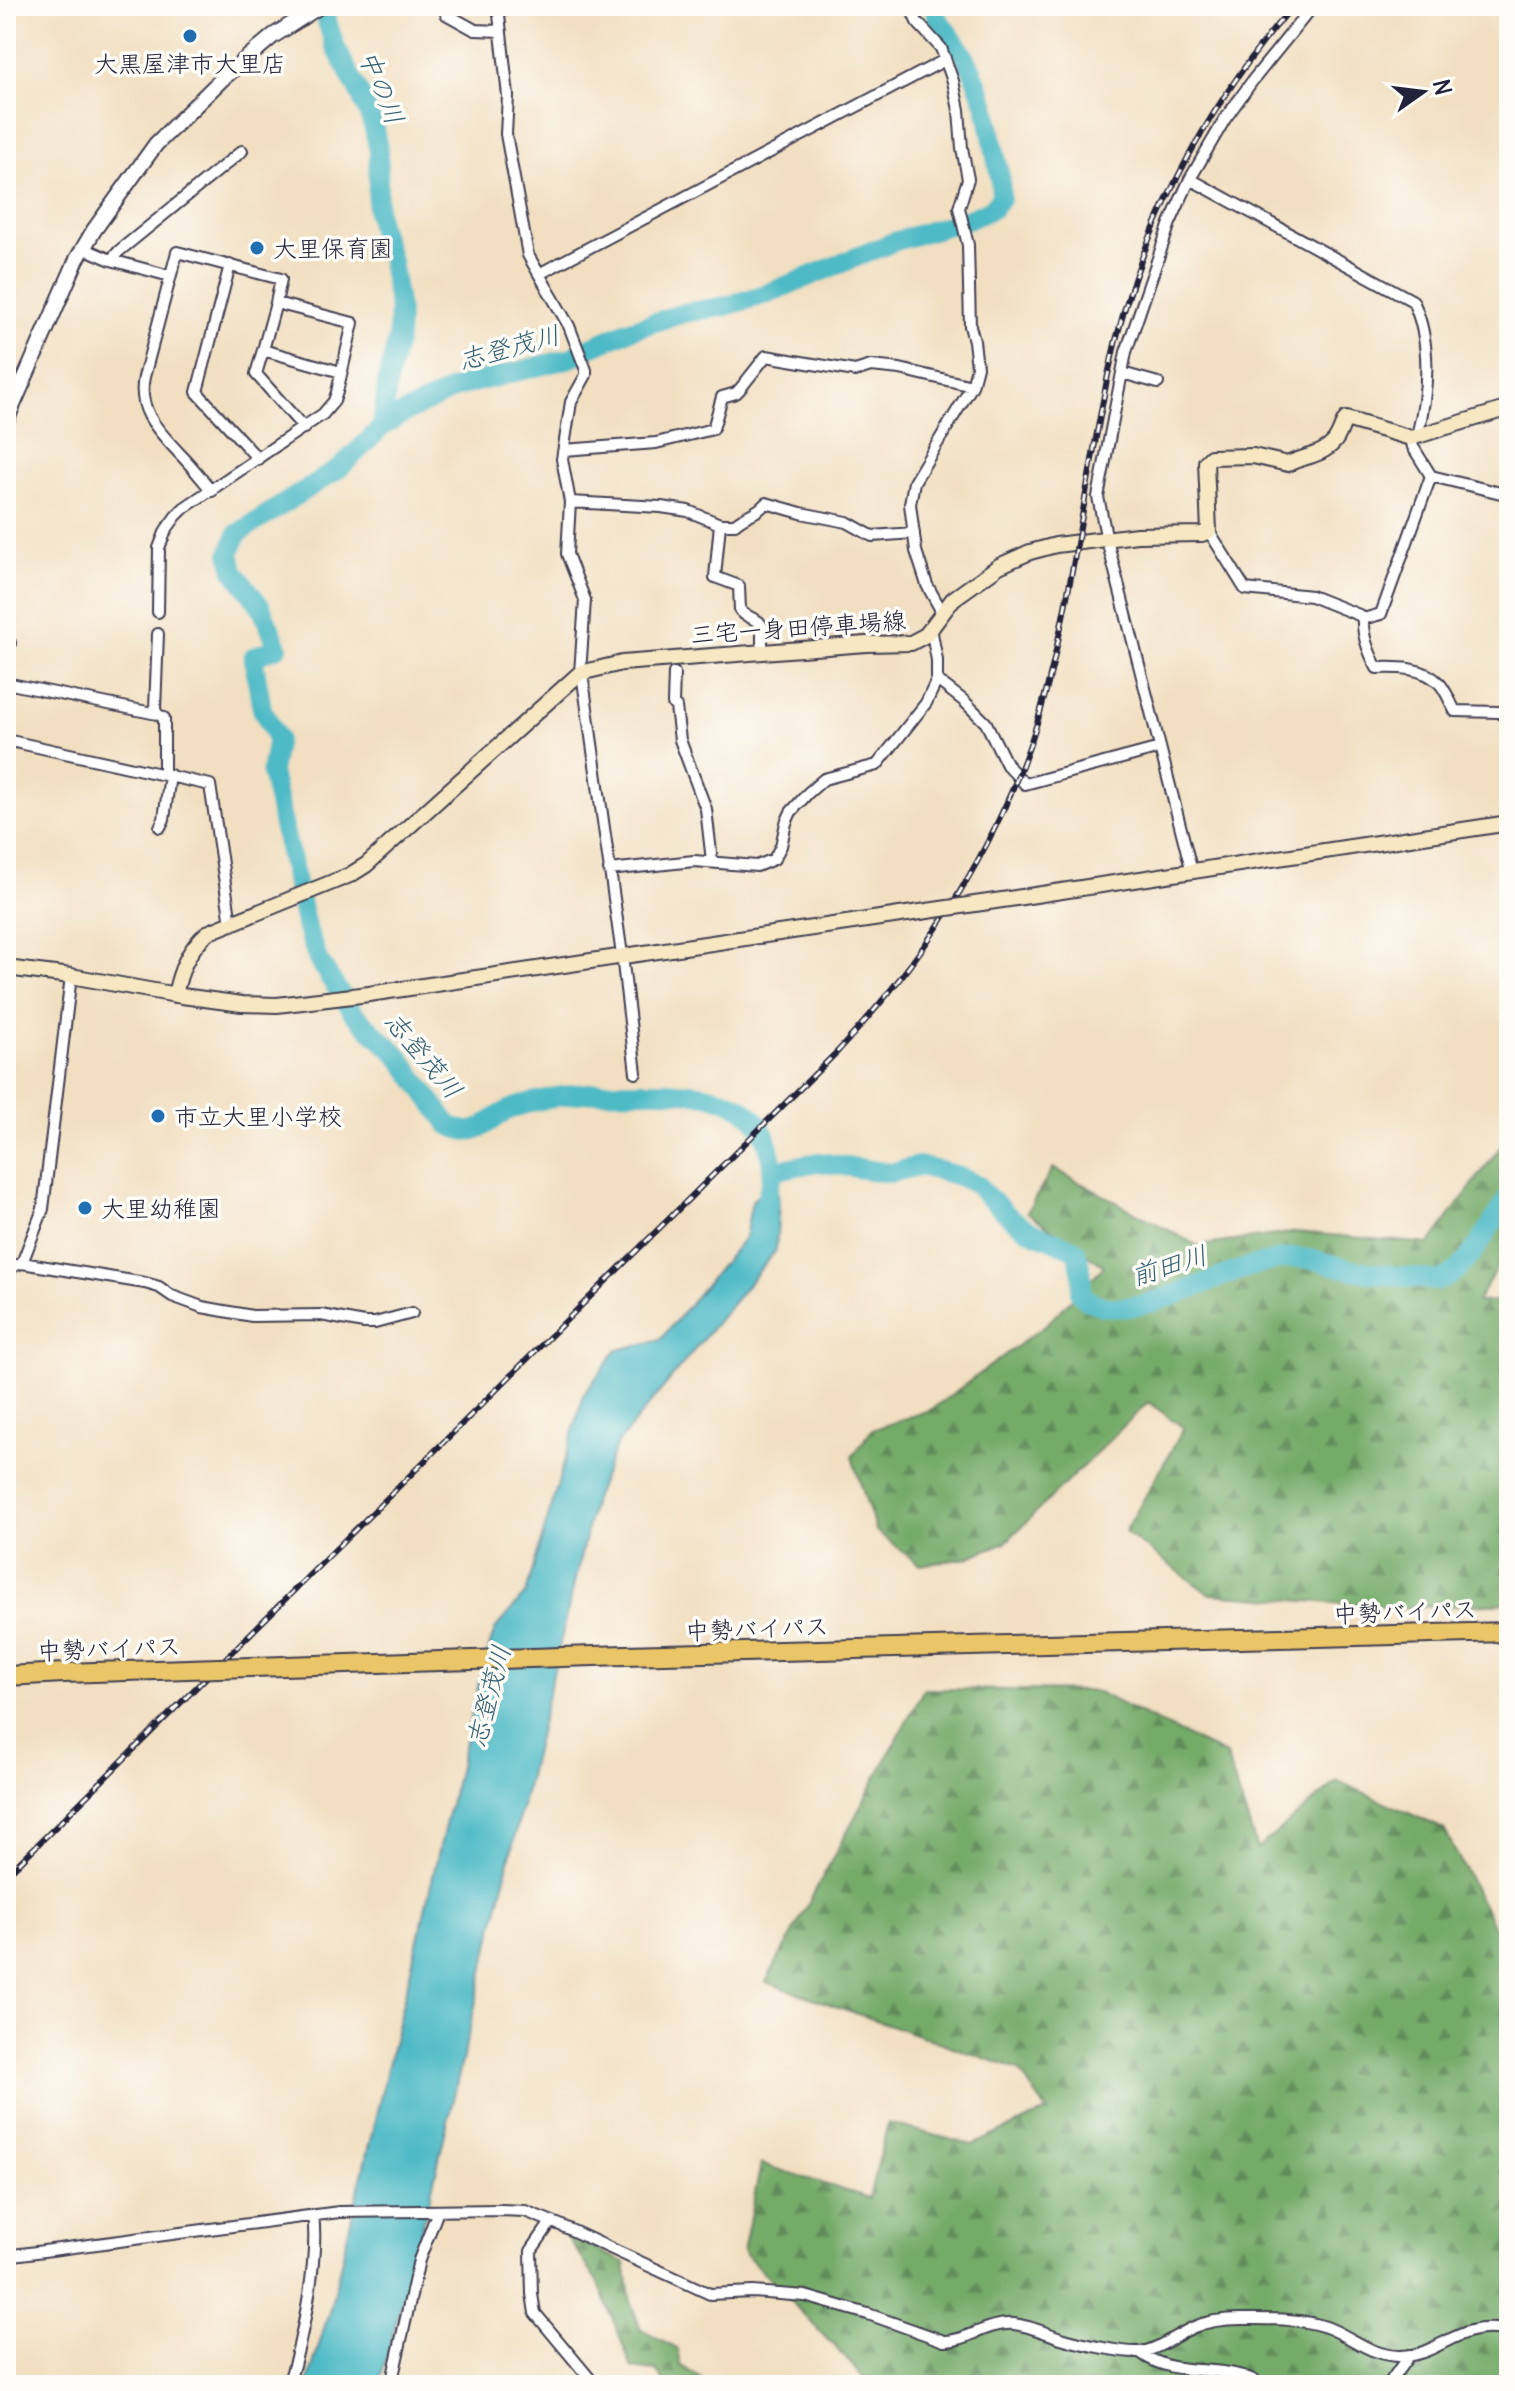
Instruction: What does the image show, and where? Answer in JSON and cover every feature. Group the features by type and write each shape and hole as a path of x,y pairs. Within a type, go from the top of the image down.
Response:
{"highway":[{"name":"中勢バイパス","path":"6,1676 625,1655 1509,1632"}],"main road":[{"path":"1209,531 1206,462 1211,457 1253,456 1288,464 1327,449 1338,438 1346,419 1414,437 1509,408"},
{"name":"三宅一身田停車場線","path":"175,995 181,970 198,941 207,933 350,875 382,852 581,673 622,663 866,644 903,644 926,635 953,599 1018,556 1056,545 1137,535 1202,534 1209,531"},
{"path":"6,968 242,1004 311,1002 1509,823"}],"street":[{"path":"7,414 83,248 156,144 221,80 273,36 320,6"},
{"path":"445,6 446,14 475,30 500,31"},
{"path":"498,6 508,96 506,134 528,255 585,364 586,375 571,402 562,459 570,502 567,554 585,600 581,673 636,1073"},
{"path":"910,6 913,16 938,43 945,58 957,94 968,175 959,208 969,257 970,326 977,361 972,386 914,482 910,504 916,551 927,585 942,612"},
{"path":"1192,872 1098,497 1128,343 1153,267 1190,179 1238,99 1313,6"},
{"path":"539,274 945,58"},
{"path":"111,260 242,151"},
{"path":"1190,179 1413,301 1426,364 1426,395 1413,447 1431,476 1509,495"},
{"path":"83,248 111,260 170,276"},
{"path":"212,491 153,426 143,401 144,377 177,252 281,279 256,374 304,428"},
{"path":"230,265 197,392 258,459"},
{"path":"158,612 158,560 162,538 169,524 184,508 304,428 334,401 353,323 276,303"},
{"path":"263,350 341,372"},
{"path":"564,450 656,443 713,429 722,397 736,393 766,356 855,371 871,366 900,369 972,386"},
{"path":"1122,373 1158,383"},
{"path":"1363,619 1381,614 1431,476"},
{"path":"570,502 630,504 688,511 720,524 735,524 742,517 759,512 766,503 847,522 872,536 914,533"},
{"path":"720,524 715,577 739,586 740,610 762,626 762,652"},
{"path":"1209,531 1245,589 1311,596 1363,619"},
{"path":"1363,619 1362,628 1369,654 1377,668 1405,667 1438,682 1455,711 1499,712 1507,717 1509,724"},
{"path":"609,870 712,861 757,866 774,859 781,846 786,823 800,803 824,779 877,765 926,703 937,680 931,628"},
{"path":"157,714 158,634"},
{"path":"6,658 10,643"},
{"path":"674,673 673,704 676,707 677,729 706,809 712,861"},
{"path":"937,680 986,723 1007,765 1025,784 1160,748"},
{"path":"6,683 164,718 167,775 164,819 160,827"},
{"path":"6,740 210,785 231,923"},
{"path":"6,1287 13,1265 39,1226 43,1209 71,976"},
{"path":"13,1265 154,1285 191,1303 252,1316 321,1315 364,1323 412,1313"},
{"path":"391,2385 419,2260 435,2211"},
{"path":"6,2256 339,2212 525,2211 710,2294 753,2292 805,2296 944,2341 953,2341 997,2325 1012,2324 1078,2343 1141,2353 1167,2367 1228,2372 1262,2385"},
{"path":"288,2385 305,2316 314,2253 313,2215"},
{"path":"551,2222 531,2251 535,2313 595,2385"},
{"path":"1141,2353 1195,2326 1233,2319 1270,2319 1322,2326 1367,2350 1409,2355 1470,2330 1509,2331"},
{"path":"1388,2385 1409,2355"}],"green space":[{"path":"1509,1135 1509,1246 1477,1302 1501,1301 1509,1311 1509,1603 1402,1608 1209,1594 1125,1532 1184,1428 1148,1402 1006,1542 967,1558 920,1565 876,1531 852,1457 872,1430 932,1409 1048,1323 1104,1266 1027,1212 1053,1168 1198,1246 1296,1232 1429,1244"},
{"path":"924,1689 1095,1691 1226,1755 1257,1849 1338,1781 1444,1829 1509,1956 1509,2385 871,2385 743,2251 761,2164 869,2198 888,2123 972,2145 1047,2111 1019,2070 766,1982"},
{"path":"565,2234 625,2263 631,2303 641,2330 677,2349 680,2365 710,2385 667,2385 656,2371 632,2368 598,2281"}],"water":[{"path":"775,1175 779,1202 776,1250 617,1444 594,1499 431,2193 379,2385 307,2385 330,2309 481,1674 495,1629 526,1593 584,1394 617,1350 660,1340 745,1237 752,1201"}],"waterway":[{"name":"中の川","path":"322,6 335,46 373,125 379,151 377,210 391,261 399,310 398,338 388,378 382,427"},
{"name":"志登茂川","path":"764,1205 772,1173 768,1145 749,1113 734,1104 716,1097 676,1092 590,1093 524,1104 501,1114 482,1128 468,1131 449,1125 398,1055 354,1014 318,960 305,923 271,772 277,738 262,709 253,657 278,647 261,607 234,571 230,553 237,534 341,467 382,427 460,386 571,358 630,330 684,313 726,306 766,294 896,241 992,209 1001,197 1000,178 986,105 962,52 936,16 935,6"},
{"name":"前田川","path":"773,1171 818,1162 890,1173 919,1166 956,1175 978,1185 1011,1218 1030,1231 1075,1250 1081,1271 1080,1293 1096,1304 1115,1307 1160,1300 1243,1269 1290,1258 1437,1281 1449,1276 1469,1257 1509,1196"}],"railway":[{"path":"6,1876 838,1051 924,946 994,830 1036,727 1062,624 1108,375 1136,274 1177,178 1202,133 1260,46 1293,6"}],"place":[{"name":"大黒屋津市大里店","path":"190,36"},
{"name":"大里保育園","path":"257,248"},
{"name":"市立大里小学校","path":"158,1116"},
{"name":"大里幼稚園","path":"85,1208"}]}
